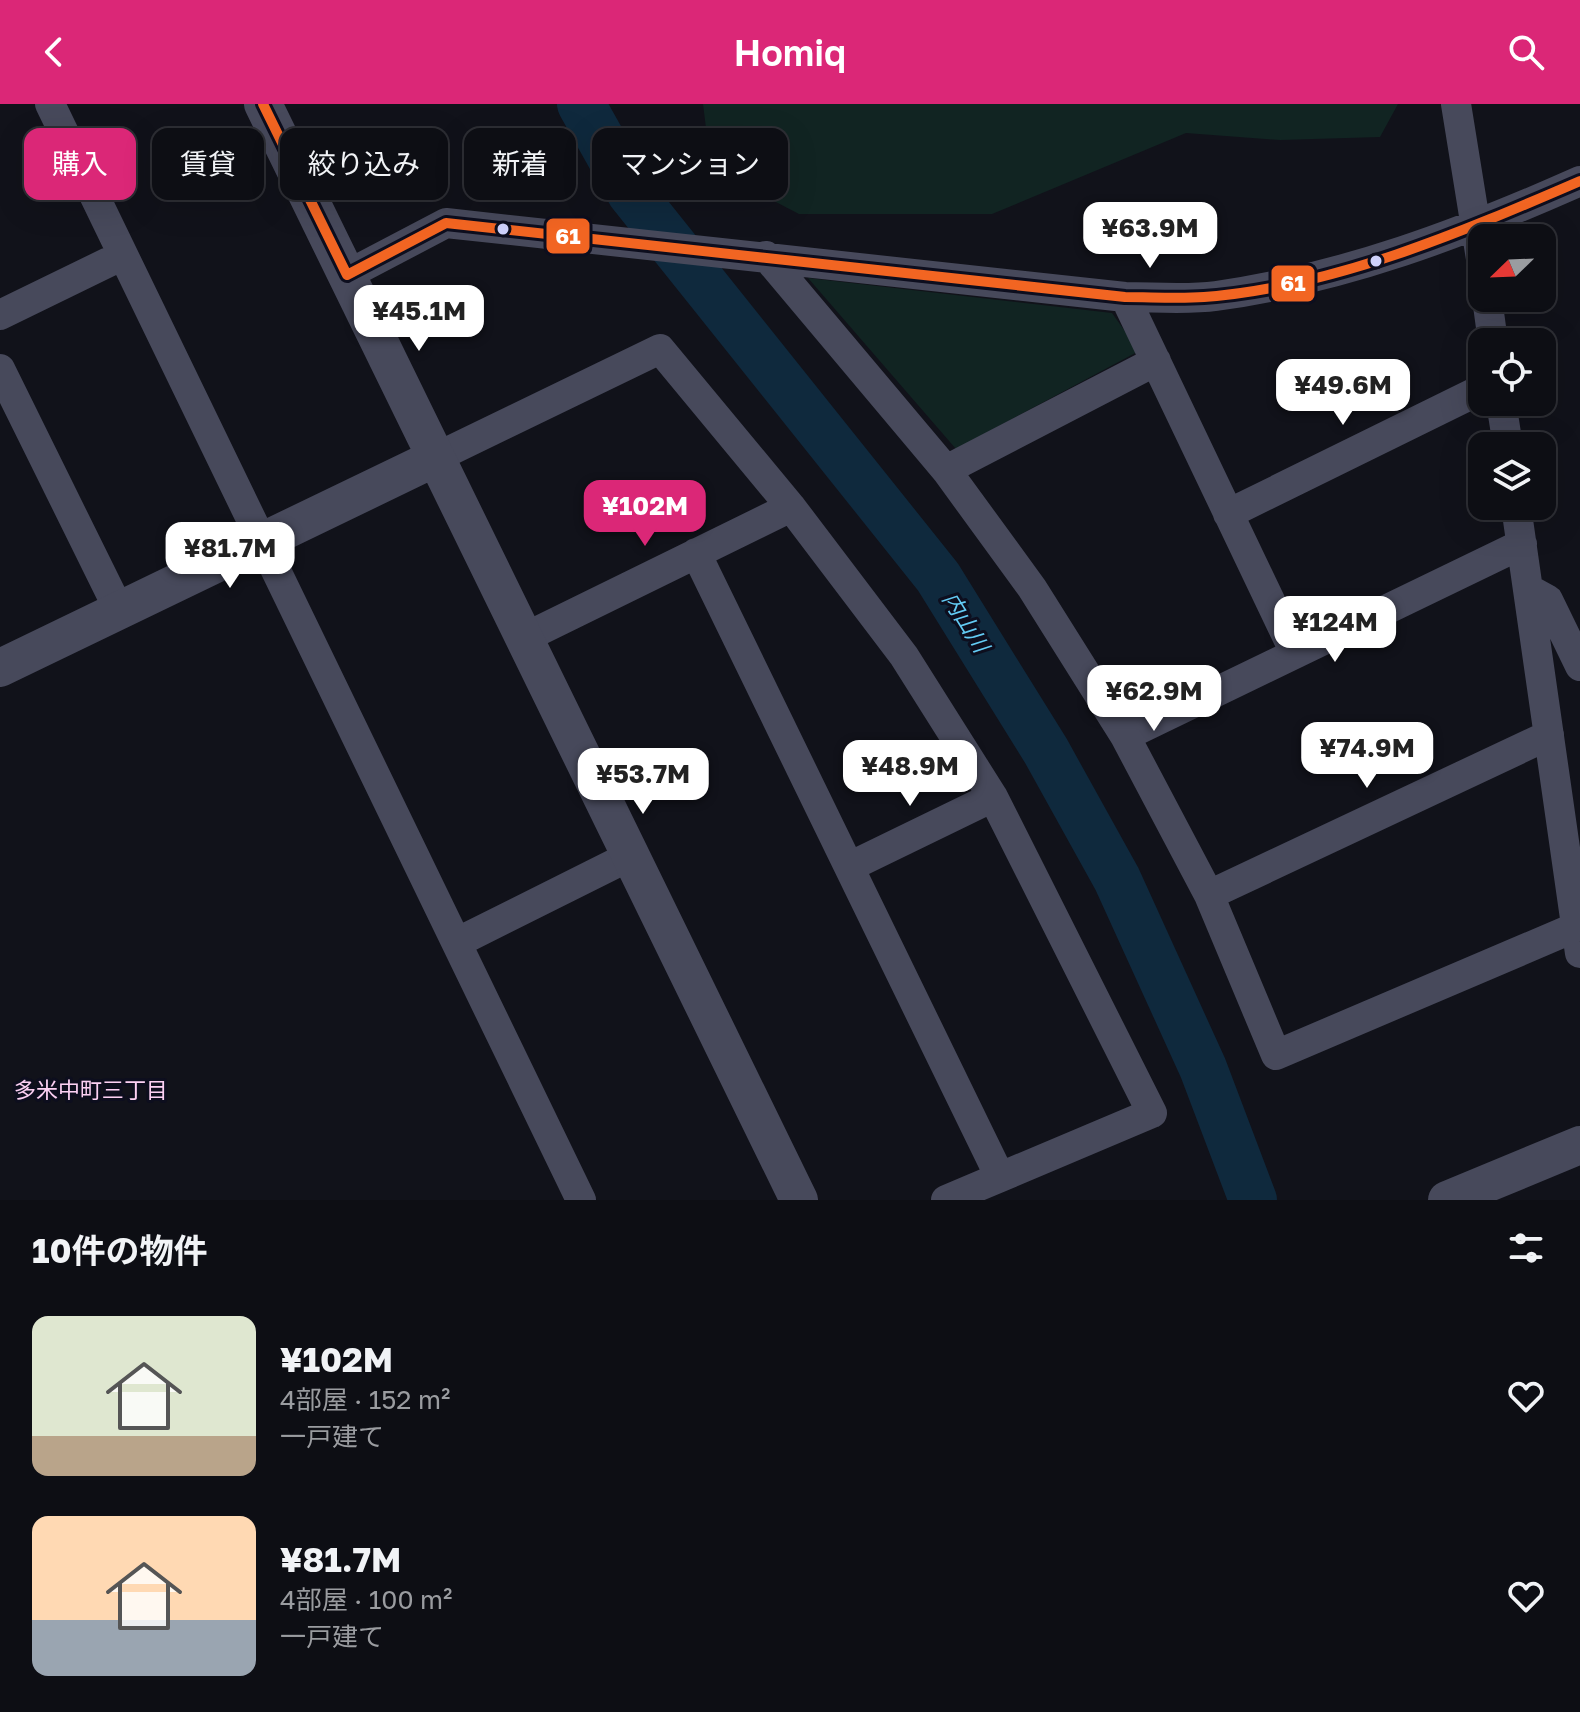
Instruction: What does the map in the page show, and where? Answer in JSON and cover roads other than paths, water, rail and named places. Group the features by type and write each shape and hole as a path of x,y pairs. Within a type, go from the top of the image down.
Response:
{"street":[{"path":"50,104 581,1200"},
{"path":"263,104 628,857 799,1200"},
{"path":"1456,104 1476,224"},
{"path":"1484,224 1580,181"},
{"path":"347,275 446,223 1125,297 1213,297 1346,270 1468,230"},
{"path":"0,315 123,255"},
{"path":"766,256 946,470 1032,588 1125,736 1209,895 1276,1055 1578,940 1518,520"},
{"path":"1125,297 1295,653"},
{"path":"0,668 660,349 791,507 904,656 993,797 1152,1113 946,1200"},
{"path":"946,470 1156,361"},
{"path":"0,369 119,610"},
{"path":"1228,514 1468,396"},
{"path":"522,639 791,507"},
{"path":"1125,736 1522,544"},
{"path":"696,553 1000,1177"},
{"path":"1528,589 1548,600 1580,666"},
{"path":"1209,895 1549,735"},
{"path":"849,867 993,797"},
{"path":"458,942 628,857"},
{"path":"1447,1200 1580,1145"}],"waterway":[{"name":"内山川","path":"581,104 631,193 938,577 1046,751 1117,879 1203,1068 1253,1200"}],"district":[{"name":"多米中町三丁目","path":"91,1090"}]}
